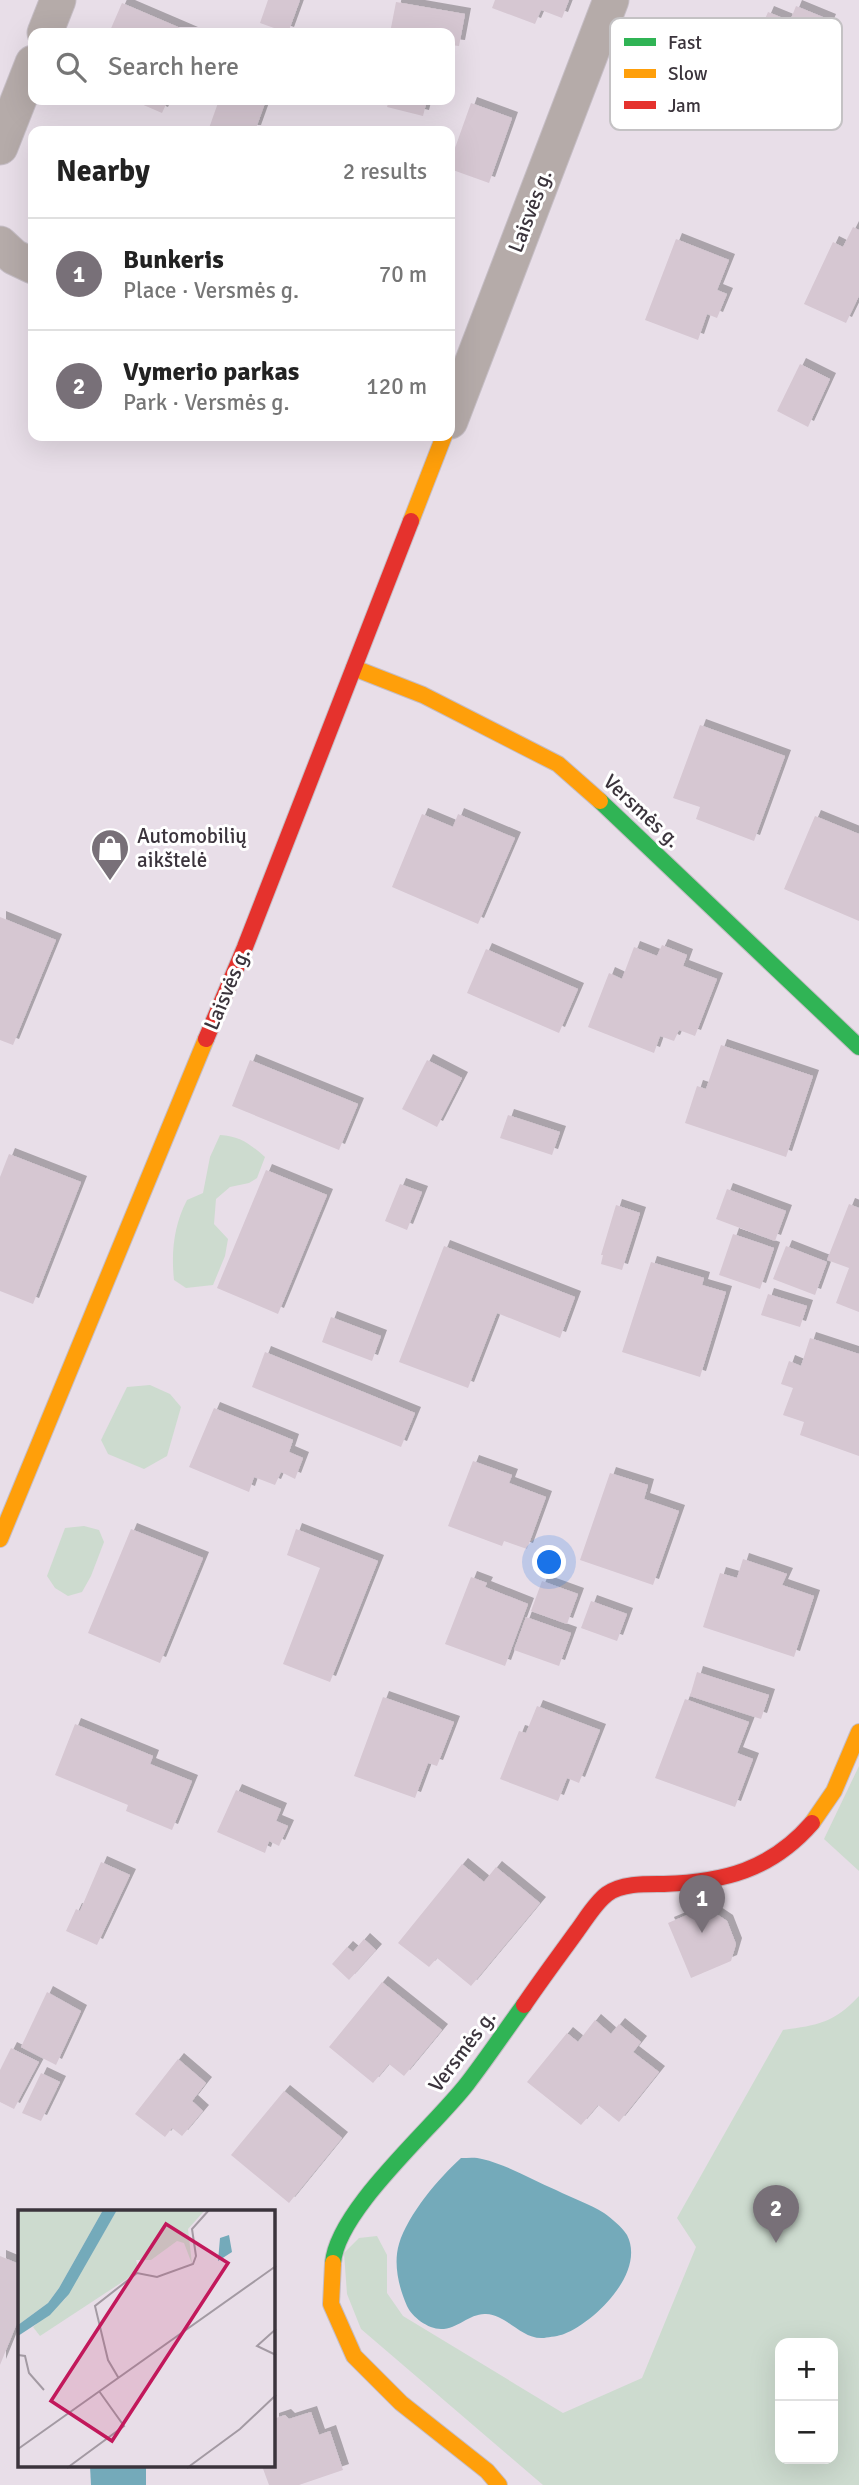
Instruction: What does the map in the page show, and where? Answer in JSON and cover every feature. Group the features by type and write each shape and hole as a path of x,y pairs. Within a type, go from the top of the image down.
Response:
{"street":[{"path":"47,28 58,0"},
{"name":"Laisvės g.","path":"455,405 611,0"},
{"path":"0,147 28,76"},
{"path":"0,244 14,257 28,264"},
{"name":"Laisvės g.","path":"0,1539 69,1366 245,947 441,441"},
{"name":"Versmės g.","path":"354,668 424,695 558,764 624,822 859,1047"},
{"name":"Versmės g.","path":"499,2485 487,2471 401,2403 354,2356 331,2304 334,2253 354,2211 466,2085 590,1913 609,1893 647,1884 721,1880 754,1870 786,1851 825,1810 850,1760 859,1732"}],"green space":[{"path":"220,1135 244,1142 265,1157 257,1178 249,1183 230,1187 216,1199 214,1224 228,1239 225,1256 213,1285 186,1288 174,1280 173,1249 176,1229 187,1200 203,1193 210,1157"},
{"path":"150,1385 170,1394 181,1407 167,1456 144,1469 108,1454 101,1440 127,1387"},
{"path":"84,1526 99,1530 104,1542 82,1592 68,1596 55,1588 47,1576 65,1528"},
{"path":"859,1766 859,1871 824,1839"},
{"path":"859,1996 859,2485 543,2485 361,2329 347,2294 344,2253 359,2238 377,2236 387,2255 387,2293 403,2316 563,2413 642,2378 696,2247 677,2218 783,2030 825,2021 842,2012"}],"water":[{"path":"461,2158 480,2158 511,2169 599,2210 625,2232 631,2249 630,2264 624,2279 603,2307 590,2319 564,2334 536,2338 494,2315 480,2314 453,2327 441,2329 426,2325 413,2314 399,2284 399,2244 409,2221 425,2197"},
{"path":"90,2468 146,2468 146,2485 91,2485"}],"building":[{"path":"268,0 300,0 290,28 274,28 260,23"},
{"path":"495,0 569,0 562,18 541,10 535,24 492,8"},
{"path":"396,2 465,14 459,46 455,46 455,28 391,28"},
{"path":"122,3 180,28 111,28"},
{"path":"796,6 825,18 791,18"},
{"path":"768,12 783,18 765,18"},
{"path":"471,103 512,118 489,183 455,171 455,148"},
{"path":"144,105 166,105 162,113"},
{"path":"217,105 264,105 257,126 210,126"},
{"path":"388,105 426,105 423,116"},
{"path":"853,227 859,230 859,296 846,323 804,304 833,242 843,247"},
{"path":"676,239 729,260 717,290 727,294 717,318 707,314 698,340 645,320"},
{"path":"800,364 830,379 808,427 777,411"},
{"path":"700,725 785,756 754,841 696,819 700,807 673,798"},
{"path":"422,814 453,827 458,814 515,838 478,924 392,887"},
{"path":"815,816 859,834 859,921 784,889"},
{"path":"0,917 56,940 13,1045 0,1040"},
{"path":"662,945 687,955 683,966 717,979 695,1036 679,1030 674,1041 660,1036 654,1053 588,1027 609,973 622,979 634,947 657,956"},
{"path":"486,949 578,989 559,1033 467,993"},
{"path":"721,1045 813,1076 786,1157 685,1123 697,1086 706,1089"},
{"path":"250,1060 358,1104 339,1150 232,1106"},
{"path":"427,1060 462,1078 437,1127 402,1109"},
{"path":"508,1115 560,1132 552,1155 500,1138"},
{"path":"9,1154 81,1182 33,1304 0,1291 0,1177"},
{"path":"266,1170 327,1195 278,1314 217,1288"},
{"path":"400,1184 422,1192 407,1230 385,1221"},
{"path":"727,1189 786,1211 775,1241 716,1219"},
{"path":"849,1204 859,1208 859,1312 836,1303 849,1268 827,1260"},
{"path":"616,1205 640,1213 622,1270 601,1264 601,1255"},
{"path":"733,1234 774,1248 760,1289 719,1275"},
{"path":"444,1246 575,1297 560,1338 497,1313 468,1388 399,1362"},
{"path":"786,1246 827,1262 815,1295 773,1279"},
{"path":"651,1262 704,1278 702,1285 726,1292 700,1377 622,1352"},
{"path":"768,1294 807,1306 800,1327 761,1315"},
{"path":"331,1317 381,1336 372,1361 322,1342"},
{"path":"810,1338 859,1354 859,1456 800,1435 804,1422 783,1415 793,1388 781,1384 789,1361 801,1366"},
{"path":"265,1352 415,1413 401,1447 252,1387"},
{"path":"214,1408 293,1440 289,1452 303,1458 295,1479 281,1472 275,1485 254,1477 249,1492 189,1467"},
{"path":"473,1461 512,1475 509,1483 546,1497 527,1549 504,1541 502,1546 448,1526"},
{"path":"610,1473 648,1485 644,1499 679,1511 653,1585 580,1560"},
{"path":"131,1529 203,1558 160,1663 88,1633"},
{"path":"296,1529 378,1561 330,1682 283,1664 320,1568 287,1555"},
{"path":"743,1559 787,1574 782,1585 814,1596 794,1657 703,1627 720,1573 737,1578"},
{"path":"471,1577 487,1583 485,1587 528,1604 505,1666 445,1644"},
{"path":"542,1581 578,1594 567,1624 531,1611"},
{"path":"591,1601 627,1614 617,1641 581,1628"},
{"path":"526,1617 571,1633 559,1666 514,1650"},
{"path":"697,1672 769,1695 761,1719 690,1696"},
{"path":"383,1697 454,1722 437,1766 428,1763 415,1798 354,1776"},
{"path":"685,1699 749,1722 737,1753 753,1759 735,1807 655,1778"},
{"path":"537,1706 600,1730 579,1783 567,1778 558,1801 500,1779 519,1731 526,1733"},
{"path":"75,1724 153,1756 150,1764 192,1781 172,1830 126,1811 128,1805 55,1775"},
{"path":"236,1790 281,1809 276,1821 288,1826 279,1846 269,1841 265,1853 217,1832"},
{"path":"101,1862 130,1875 97,1945 66,1931 76,1909 80,1911"},
{"path":"462,1864 484,1882 496,1867 540,1903 471,1986 437,1958 429,1967 398,1943"},
{"path":"706,1907 727,1921 736,1944 731,1961 691,1978 668,1923"},
{"path":"364,1939 376,1950 349,1980 332,1964 347,1947 353,1952"},
{"path":"382,1982 442,2030 404,2076 389,2064 373,2083 329,2047"},
{"path":"47,1992 81,2011 56,2065 21,2047"},
{"path":"595,2020 611,2034 619,2024 641,2042 633,2052 659,2072 619,2122 598,2105 581,2125 527,2082 567,2033 578,2042"},
{"path":"11,2048 39,2062 14,2109 0,2102 0,2070"},
{"path":"178,2059 206,2083 192,2101 203,2111 182,2136 172,2128 165,2137 135,2114"},
{"path":"41,2073 60,2082 41,2121 22,2113"},
{"path":"284,2091 342,2138 289,2203 231,2155"},
{"path":"0,2256 18,2264 18,2320 0,2365"},
{"path":"311,2412 319,2435 330,2431 343,2470 299,2485 269,2485 263,2468 275,2468 275,2418 285,2415 289,2419"}],"traffic: fast":[{"path":"600,801 859,1047"},
{"path":"333,2263 339,2242 368,2195 467,2084 524,2005"}],"traffic: slow":[{"path":"411,521 442,441"},
{"path":"354,668 423,695 558,764 600,801"},
{"path":"0,1539 206,1039"},
{"path":"812,1823 834,1791 859,1732"},
{"path":"333,2263 331,2304 354,2356 401,2403 487,2471 499,2485"}],"traffic: jam":[{"path":"206,1039 245,947 411,521"},
{"path":"524,2005 591,1911 613,1890 642,1884 707,1880 745,1870 780,1852 812,1823"}],"place":[{"name":"Automobilių aikštelė","path":"110,882"},
{"name":"Bunkeris","path":"702,1933"},
{"name":"Vymerio parkas","path":"776,2243"}]}
